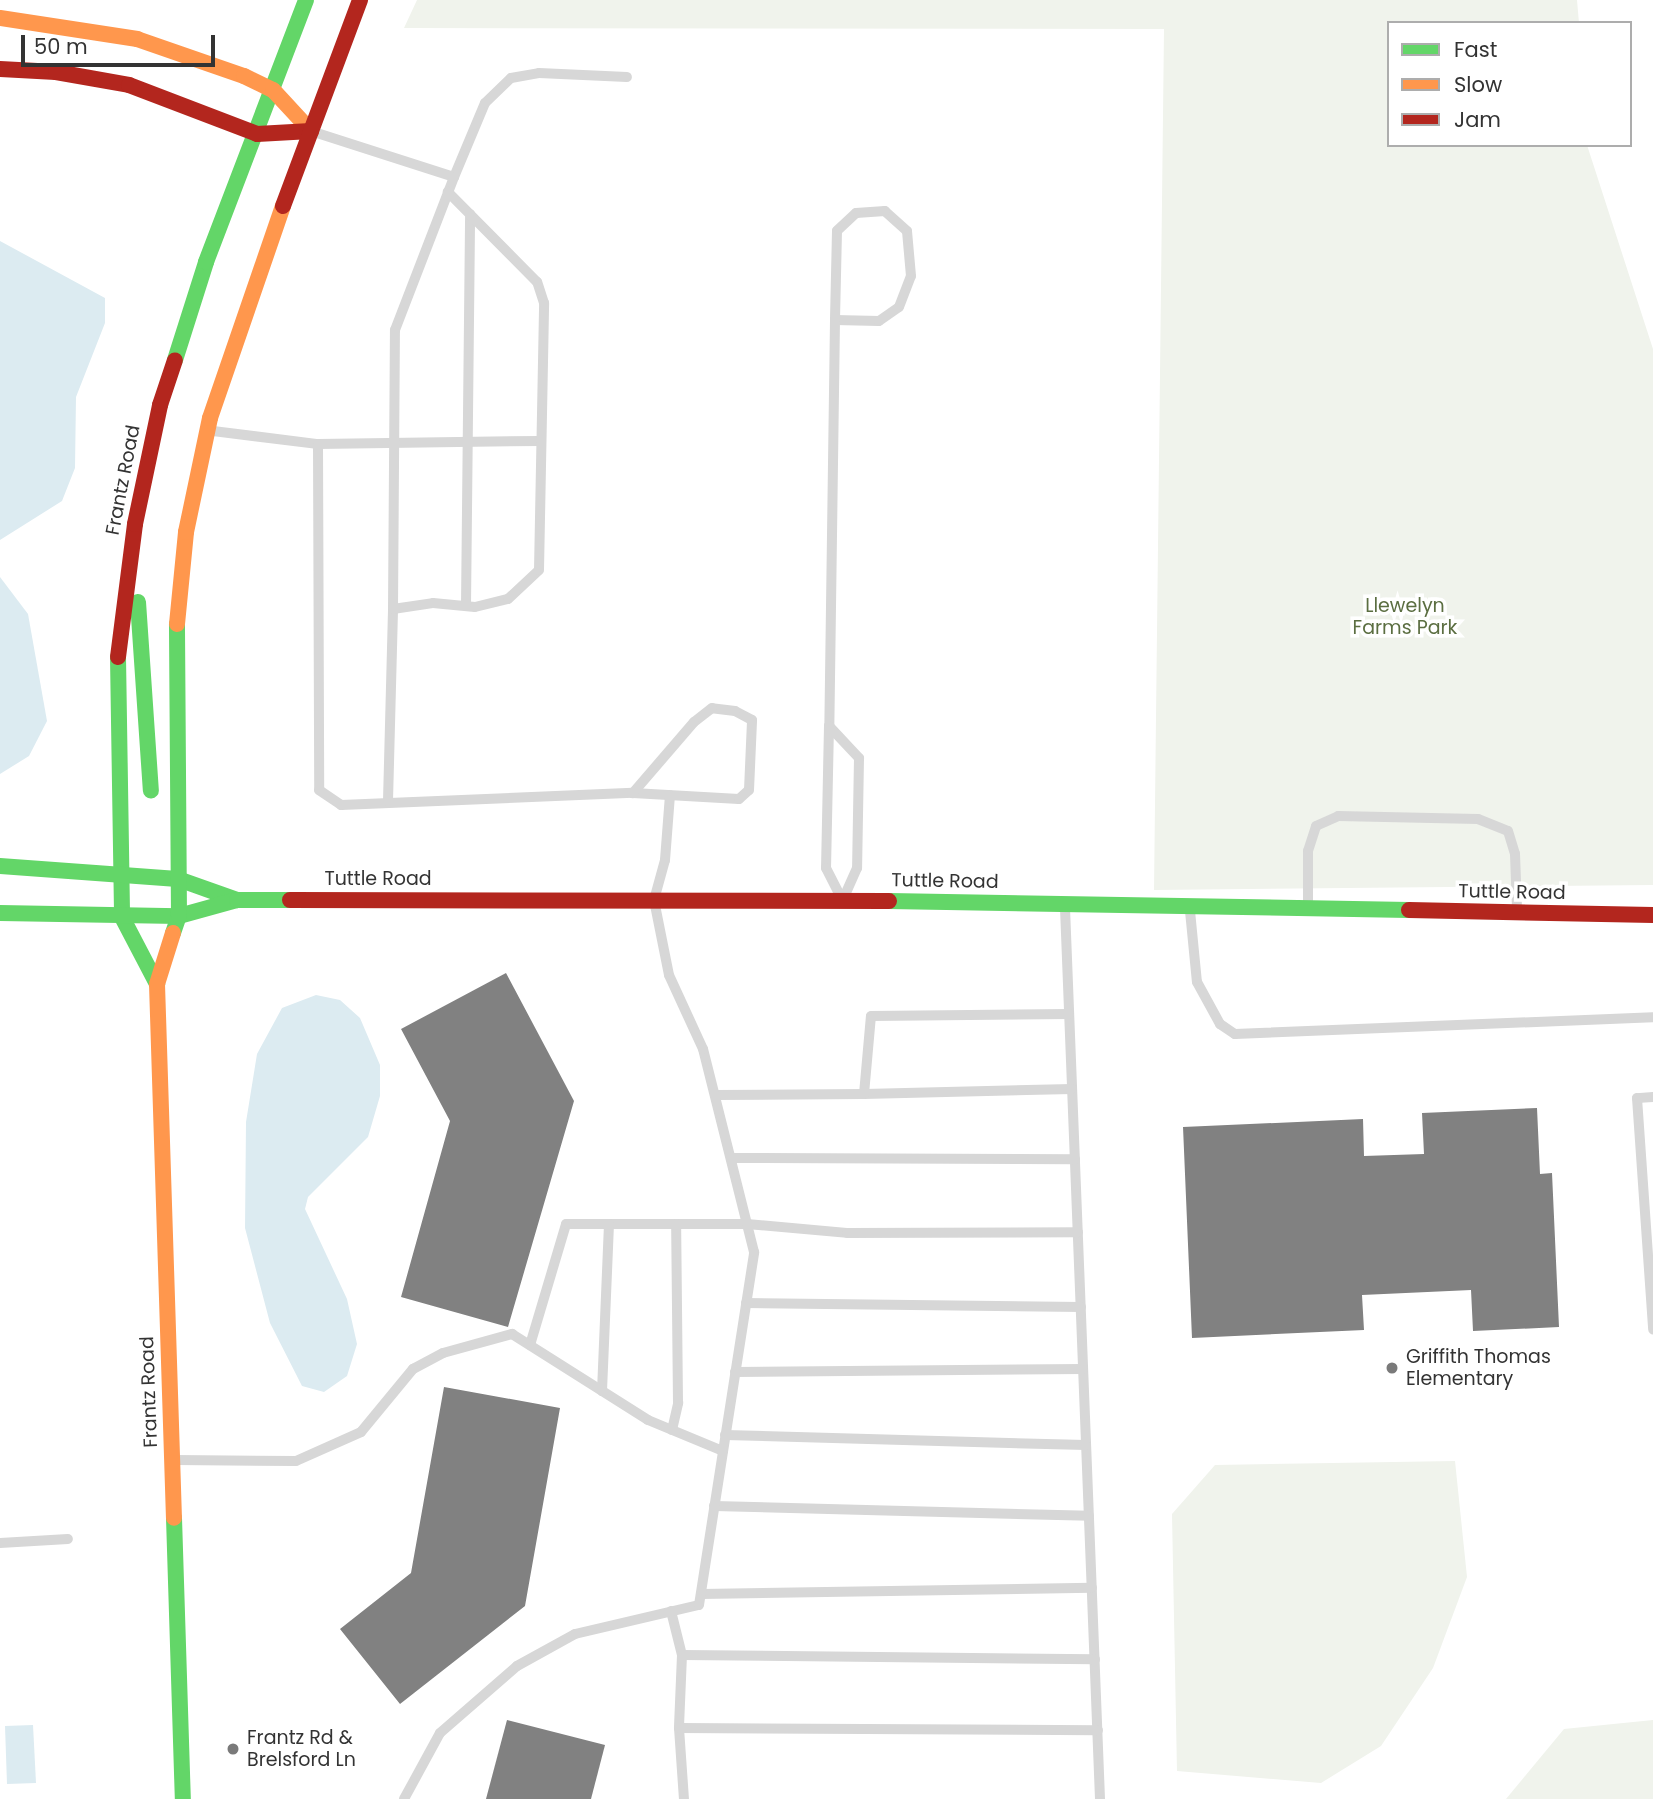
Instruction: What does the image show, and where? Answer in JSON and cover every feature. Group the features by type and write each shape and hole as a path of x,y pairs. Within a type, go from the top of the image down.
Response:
{"main road":[{"name":"Frantz Road","path":"158,984 122,917 119,873 118,646 132,547 160,405 206,262 306,0"},
{"name":"Frantz Road","path":"183,1799 158,984 180,916 175,649 186,532 207,430 255,279 360,0"},
{"path":"0,19 137,39 273,90 311,131"},
{"path":"0,69 56,72 129,85 257,134 311,131"},
{"path":"132,547 152,806"},
{"path":"0,866 119,873 160,871 237,900"},
{"path":"160,871 180,916"},
{"path":"0,913 180,916 237,900"},
{"name":"Tuttle Road","path":"237,900 842,900 1653,915"}],"lane":[{"path":"388,801 393,609 395,330 485,103 511,78 539,73 627,77"},
{"path":"311,131 454,177"},
{"path":"393,609 433,603 466,606 508,599 539,570 544,303 537,282 448,192"},
{"path":"835,320 879,321 900,307 911,276 907,231 885,211 856,213 836,231 826,868 842,900"},
{"path":"466,606 470,214"},
{"path":"207,430 236,437 318,444 540,441"},
{"path":"318,444 322,684 317,785 327,799 341,805 633,793 739,799 749,790 752,720 735,711 712,708 694,722 633,793"},
{"path":"829,726 859,758 857,868 842,900"},
{"path":"404,1799 440,1733 517,1666 575,1634 699,1605 754,1252 704,1049 669,975 654,900 665,860 670,795"},
{"path":"1308,910 1308,851 1316,826 1338,816 1478,819 1508,831 1516,854 1517,913"},
{"path":"1065,905 1100,1799"},
{"path":"1190,908 1197,982 1220,1024 1235,1034 1653,1017"},
{"path":"864,1094 871,1016 1069,1014"},
{"path":"715,1095 1072,1089"},
{"path":"1653,1097 1637,1098 1653,1329"},
{"path":"731,1158 1075,1159"},
{"path":"530,1345 566,1224 747,1224 847,1233 1078,1231"},
{"path":"602,1391 609,1224"},
{"path":"672,1430 678,1403 676,1224"},
{"path":"746,1303 1081,1307"},
{"path":"173,1460 296,1461 361,1432 413,1369 443,1353 512,1334 602,1391 672,1430 723,1451"},
{"path":"735,1372 1083,1369"},
{"path":"725,1435 1086,1445"},
{"path":"714,1506 1089,1516"},
{"path":"0,1544 68,1539"},
{"path":"701,1594 1092,1588"},
{"path":"671,1611 682,1655 679,1728 684,1799"},
{"path":"682,1655 1095,1659"},
{"path":"679,1728 1098,1730"}],"green space":[{"name":"Llewelyn Farms Park","path":"417,0 1577,0 1579,21 1387,21 1387,147 1588,147 1653,349 1653,885 1154,890 1164,29 404,28"},
{"path":"1455,1461 1467,1577 1433,1668 1381,1746 1321,1783 1177,1771 1172,1514 1215,1465"},
{"path":"1653,1720 1653,1799 1506,1799 1564,1729"}],"shaded area":[{"path":"0,241 105,298 105,323 76,397 75,468 62,501 0,540"},
{"path":"0,577 28,614 47,721 29,756 0,774"},
{"path":"316,995 340,1000 360,1018 380,1065 380,1096 368,1137 308,1197 305,1209 347,1299 357,1344 347,1376 324,1392 302,1386 270,1323 245,1228 246,1122 257,1054 282,1008"},
{"path":"33,1725 36,1783 7,1784 5,1726"}],"building":[{"path":"506,973 574,1101 508,1327 401,1297 450,1121 401,1029"},
{"path":"1537,1108 1540,1174 1552,1173 1559,1327 1473,1331 1471,1290 1362,1295 1364,1330 1192,1338 1183,1127 1363,1119 1364,1156 1424,1154 1422,1113"},
{"path":"444,1387 560,1408 525,1606 400,1704 340,1629 411,1573"},
{"path":"507,1720 605,1745 591,1799 486,1799"}],"traffic: fast":[{"path":"175,360 206,262 306,0"},
{"path":"138,602 151,791"},
{"path":"173,933 179,916 177,624"},
{"path":"118,657 122,917 157,984"},
{"path":"0,866 178,879 237,900"},
{"path":"0,913 179,916 237,900 290,900"},
{"path":"889,901 1409,910"},
{"path":"174,1518 183,1799"}],"traffic: slow":[{"path":"0,18 137,39 244,76 273,90 311,131"},
{"path":"177,624 186,532 210,418 283,206"},
{"path":"173,933 157,984 174,1518"}],"traffic: jam":[{"path":"283,206 360,0"},
{"path":"0,69 56,72 129,85 257,134 311,131"},
{"path":"118,657 135,524 160,405 175,360"},
{"path":"290,900 889,901"},
{"path":"1409,910 1653,915"}],"place":[{"name":"Griffith Thomas Elementary","path":"1392,1368"},
{"name":"Frantz Rd & Brelsford Ln","path":"233,1749"}]}
